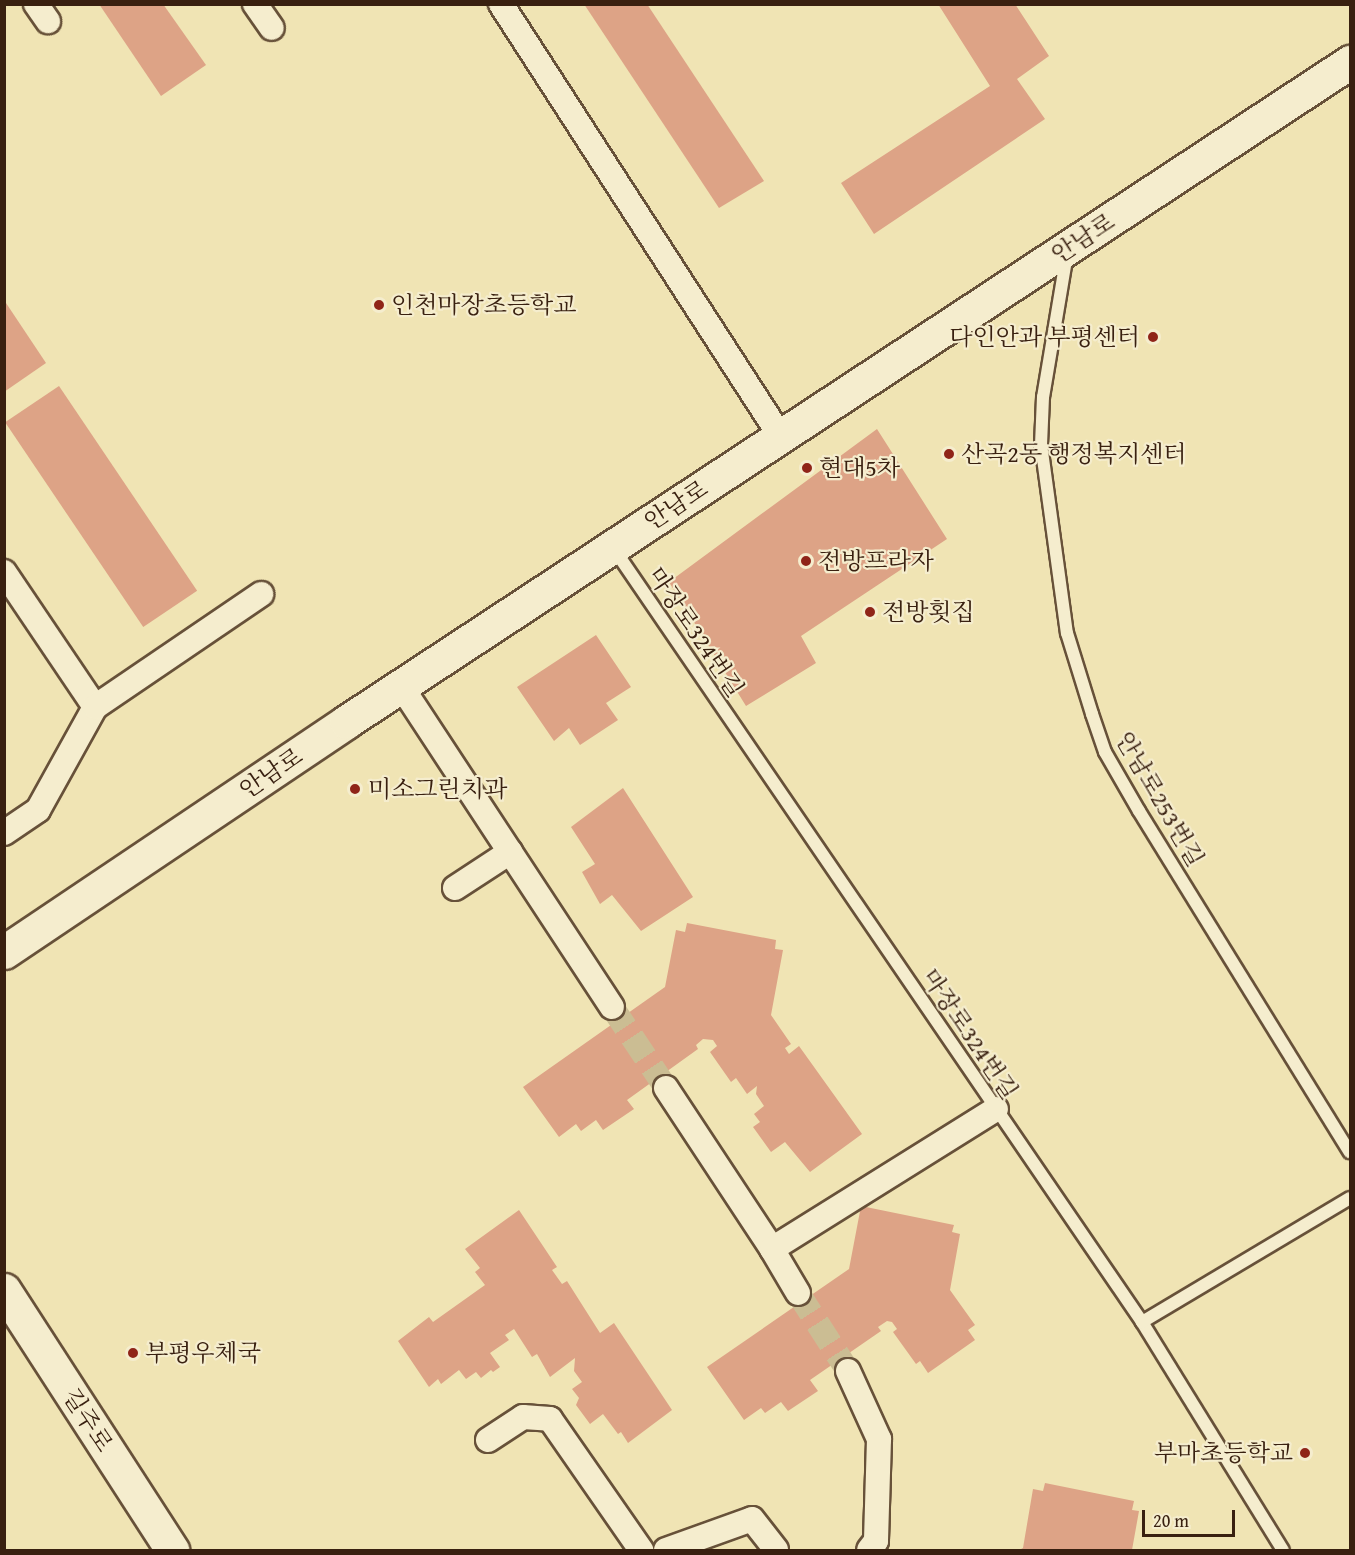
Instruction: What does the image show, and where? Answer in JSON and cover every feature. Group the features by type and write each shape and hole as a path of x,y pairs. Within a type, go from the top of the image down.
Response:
{"main road":[{"name":"안남로","path":"4,952 401,686 1350,62"},
{"name":"길주로","path":"4,1290 172,1551"}],"street":[{"path":"255,4 272,28"},
{"path":"501,4 781,436"},
{"path":"8,586 95,707"},
{"path":"4,832 38,810 95,707 261,594"},
{"path":"401,686 612,1007"},
{"path":"455,888 510,852"},
{"path":"666,1088 772,1248 798,1293"},
{"path":"772,1248 996,1108"},
{"path":"848,1371 879,1439 876,1541 869,1551"},
{"path":"489,1440 523,1417 550,1419 641,1551"},
{"path":"666,1551 752,1519 776,1551"}],"lane":[{"name":"안남로253번길","path":"1068,248 1043,397 1041,444 1066,633 1085,694 1105,752 1350,1152"},
{"name":"마장로324번길","path":"613,547 1142,1322 1283,1551"},
{"path":"1142,1322 1350,1198"}],"building":[{"path":"99,4 163,4 206,65 161,96"},
{"path":"584,4 647,4 764,181 719,208"},
{"path":"938,4 1015,4 1049,56 1017,79 1045,119 874,234 841,183 990,86"},
{"path":"4,300 46,363 4,392"},
{"path":"59,386 197,591 143,627 5,422"},
{"name":"전방프라자","path":"877,429 947,539 801,636 816,663 746,706 669,582"},
{"path":"596,635 631,687 606,703 618,720 580,745 569,728 554,741 517,687"},
{"path":"623,788 693,897 641,931 612,895 600,904 582,872 595,864 571,827"},
{"path":"687,923 776,940 775,949 783,950 771,1015 791,1044 785,1048 789,1054 799,1046 862,1134 810,1172 785,1142 771,1152 753,1127 760,1122 754,1114 764,1106 756,1094 757,1086 747,1094 736,1078 731,1082 710,1052 717,1046 713,1040 703,1039 696,1045 698,1049 627,1100 634,1109 603,1130 596,1120 581,1131 576,1124 559,1137 523,1087 665,987 676,930 685,932"},
{"path":"861,1206 954,1225 952,1232 960,1234 950,1290 975,1325 968,1330 975,1340 928,1373 920,1361 916,1364 893,1332 897,1329 892,1322 887,1321 878,1327 881,1331 810,1380 818,1391 788,1411 781,1402 765,1413 761,1408 744,1420 707,1367 849,1269"},
{"path":"519,1210 557,1267 552,1270 562,1284 567,1281 600,1333 614,1323 672,1410 628,1443 621,1432 618,1434 603,1414 590,1424 576,1405 579,1398 572,1389 582,1382 574,1371 575,1358 550,1377 537,1354 532,1357 514,1329 505,1335 509,1340 490,1353 500,1367 493,1372 491,1370 481,1378 476,1372 466,1379 459,1370 441,1384 438,1379 429,1387 398,1341 429,1317 433,1322 485,1285 475,1272 480,1268 465,1249"},
{"path":"1045,1483 1134,1501 1132,1510 1139,1511 1132,1550 1019,1550 1023,1548 1033,1489 1043,1491"}],"tunnel":[{"path":"612,1007 666,1088"},
{"path":"798,1293 848,1371"}],"place":[{"name":"인천마장초등학교","path":"379,305"},
{"name":"다인안과 부평센터","path":"1153,337"},
{"name":"산곡2동 행정복지센터","path":"949,454"},
{"name":"현대5차","path":"807,468"},
{"name":"전방프라자","path":"806,561"},
{"name":"전방횟집","path":"870,612"},
{"name":"미소그린치과","path":"355,789"},
{"name":"부평우체국","path":"133,1353"},
{"name":"부마초등학교","path":"1305,1453"}]}
